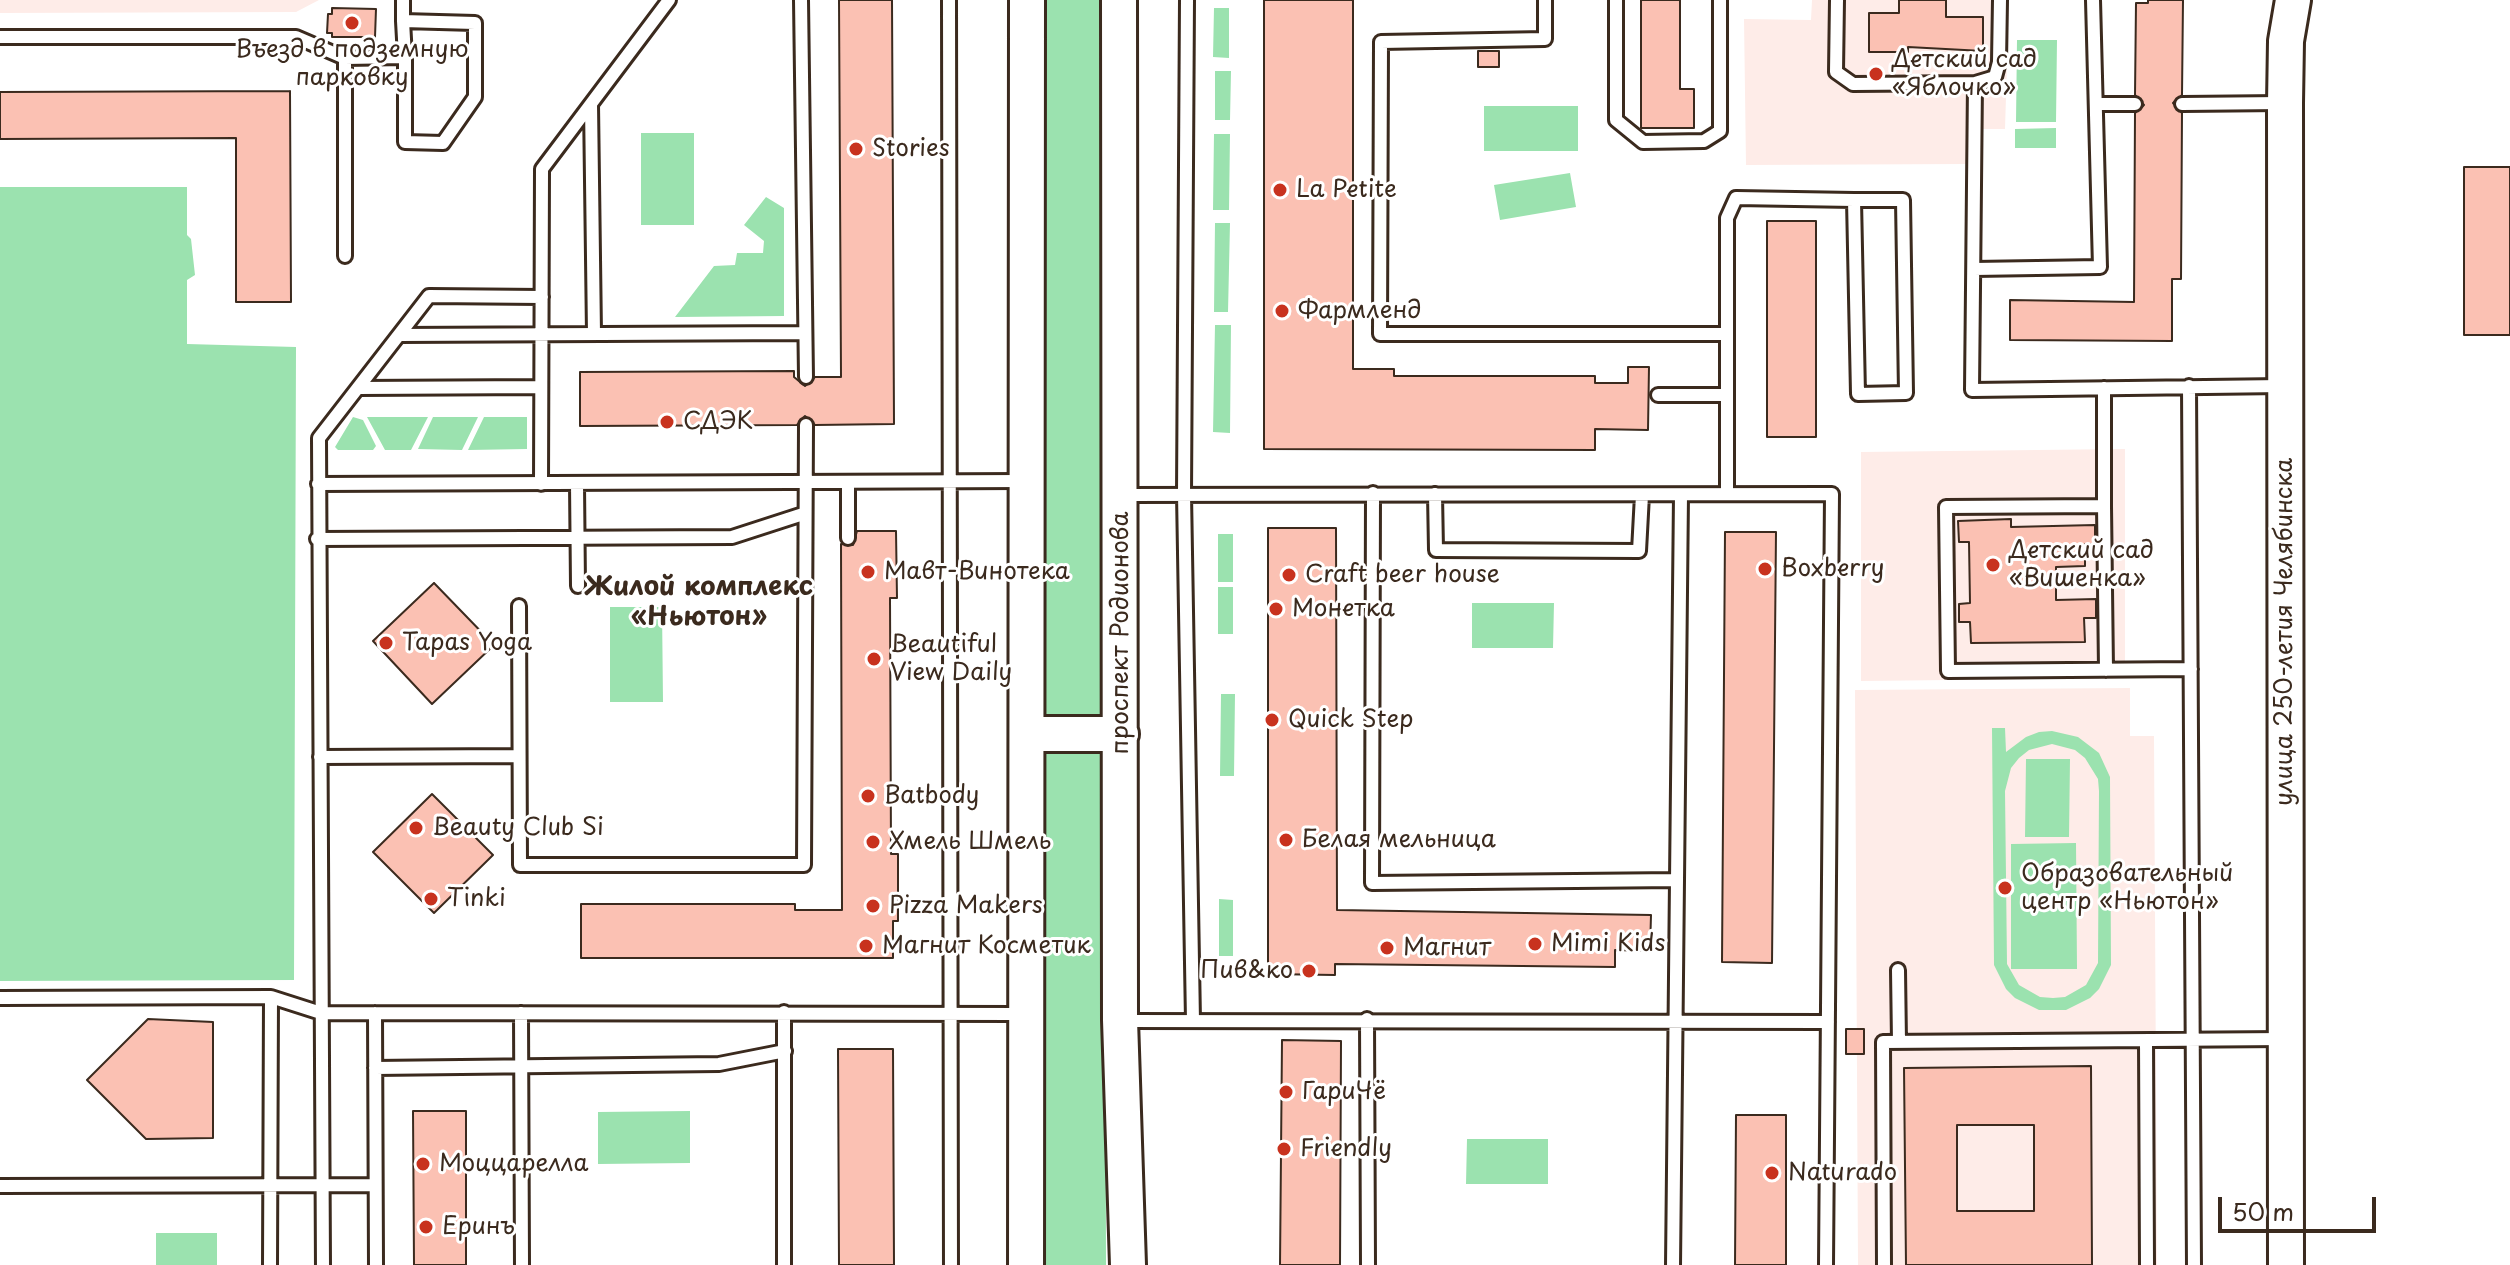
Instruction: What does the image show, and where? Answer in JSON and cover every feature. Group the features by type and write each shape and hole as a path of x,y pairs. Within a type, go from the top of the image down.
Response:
{"street":[{"path":"1026,1265 1027,0"},
{"name":"проспект Родионова","path":"1119,0 1122,495 1120,1020 1128,1265"},
{"name":"улица 250-летия Челябинска","path":"2286,1265 2285,103 2286,41 2293,0"},
{"path":"1028,734 1121,734"}],"lane":[{"path":"403,0 403,21 405,57 405,142 443,143 475,97 475,23 403,21"},
{"path":"541,484 542,169 669,0"},
{"path":"801,0 803,333 806,377"},
{"path":"949,0 951,1265"},
{"path":"1187,0 1184,494 1193,1021"},
{"path":"1545,0 1545,39 1381,42 1380,334 1725,334"},
{"path":"1616,0 1616,120 1643,142 1704,141 1720,131 1720,0"},
{"path":"1837,0 1836,72 1853,84 1975,83 1995,77 1999,62 2000,0"},
{"path":"1974,269 2100,267 2093,0"},
{"path":"0,37 296,37 345,58 405,57"},
{"path":"345,58 345,256"},
{"path":"1975,83 1972,390 2285,386"},
{"path":"2182,104 2285,103"},
{"path":"591,104 594,334"},
{"path":"2096,104 2135,104"},
{"path":"1727,494 1727,218 1736,198 1903,200 1906,393 1858,394 1854,200"},
{"path":"323,1265 317,539 319,438 429,296 542,297"},
{"path":"399,335 803,333"},
{"path":"2189,386 2194,1265"},
{"path":"358,388 541,387"},
{"path":"2104,388 2106,670"},
{"path":"1658,395 1725,395"},
{"path":"519,606 520,865 804,865 803,514 806,425"},
{"path":"318,484 1028,481"},
{"path":"848,482 848,538"},
{"path":"577,484 578,586"},
{"path":"1373,493 1372,883 1677,880"},
{"path":"1435,494 1436,550 1624,551 1639,551 1642,495"},
{"path":"1122,495 1832,494 1826,1265"},
{"path":"1673,1265 1681,495"},
{"path":"2104,506 1946,507 1948,671 2191,669"},
{"path":"317,539 732,537 803,514"},
{"path":"320,757 519,756"},
{"path":"1898,970 1899,1042"},
{"path":"0,998 271,997 321,1013 1028,1015"},
{"path":"270,1265 271,997"},
{"path":"784,1012 784,1265"},
{"path":"375,1013 376,1265"},
{"path":"521,1013 522,1265"},
{"path":"1367,1019 1368,1265"},
{"path":"1120,1020 1828,1022"},
{"path":"1884,1265 1883,1042 2285,1039"},
{"path":"2146,1041 2147,1265"},
{"path":"375,1068 719,1064 785,1051"},
{"path":"0,1186 375,1185"}],"shaded area":[{"path":"0,0 319,0 296,12 0,13"},
{"name":"Детский сад «Яблочко»","path":"1812,0 2009,0 2005,129 1968,129 1967,164 1746,165 1744,19 1811,20"},
{"name":"Детский сад «Вишенка»","path":"2125,449 2125,678 1861,681 1861,452"},
{"name":"Образовательный центр «Ньютон»","path":"2130,688 2130,736 2154,736 2157,1265 1858,1265 1855,690"}],"green space":[{"path":"1037,0 1099,0 1104,719 1039,719"},
{"path":"1214,8 1229,8 1229,58 1213,57"},
{"path":"2017,40 2057,40 2056,122 2016,122"},
{"path":"1215,71 1231,71 1230,120 1215,120"},
{"path":"1484,106 1578,106 1578,151 1484,151"},
{"path":"2056,128 2056,148 2015,148 2015,129"},
{"path":"641,133 694,133 694,225 641,225"},
{"path":"1214,134 1230,134 1229,210 1213,210"},
{"path":"1570,173 1576,207 1500,220 1494,185"},
{"path":"0,187 187,187 187,235 191,239 195,275 187,280 187,344 296,347 294,980 0,981"},
{"path":"766,197 784,208 784,316 675,317 714,266 735,265 737,253 763,253 764,241 744,225"},
{"path":"1215,223 1230,223 1228,312 1214,312"},
{"path":"1215,325 1231,325 1230,433 1213,432"},
{"path":"353,417 363,420 376,446 373,450 338,450 335,447"},
{"path":"367,417 428,417 411,450 385,450"},
{"path":"433,417 478,417 462,450 418,449"},
{"path":"484,417 527,417 527,449 468,450"},
{"path":"1218,534 1233,534 1233,582 1218,582"},
{"path":"1218,587 1233,587 1233,634 1218,634"},
{"path":"1472,603 1554,603 1553,648 1472,648"},
{"path":"610,607 662,607 663,702 610,702"},
{"path":"1221,694 1235,694 1234,776 1220,776"},
{"path":"1992,728 2005,728 2006,752 2026,737 2039,732 2052,731 2078,737 2099,753 2110,777 2111,965 2099,989 2090,998 2066,1010 2039,1010 2015,998 2006,989 1994,965","holes":["2052,744 2075,750 2085,758 2098,779 2098,963 2086,985 2065,997 2040,997 2019,985 2007,964 2005,791 2011,768 2029,750"]},
{"path":"1105,748 1106,1265 1041,1265 1039,749"},
{"path":"2026,759 2070,759 2069,837 2025,837"},
{"path":"2076,843 2077,969 2011,969 2011,844"},
{"path":"1219,899 1233,900 1233,956 1219,956"},
{"path":"690,1111 690,1163 598,1164 598,1112"},
{"path":"1467,1139 1548,1139 1548,1184 1466,1184"},
{"path":"156,1233 217,1233 217,1265 156,1265"}],"building":[{"path":"839,0 892,0 894,424 815,425 805,416 797,425 580,426 580,372 794,371 794,377 805,386 815,377 841,377"},
{"path":"1264,0 1353,0 1353,369 1394,369 1394,376 1595,376 1595,383 1628,383 1628,367 1649,367 1648,430 1595,429 1595,450 1264,449"},
{"path":"1641,0 1680,0 1680,89 1694,89 1694,128 1641,128"},
{"path":"1899,0 1946,0 1946,17 1983,17 1983,51 1908,47 1908,52 1869,52 1869,13 1899,13"},
{"path":"2148,0 2183,0 2182,95 2173,103 2182,113 2181,279 2172,279 2172,341 2010,340 2010,300 2134,302 2135,113 2144,105 2135,95 2136,3 2148,3"},
{"name":"Въезд в подземную парковку","path":"332,8 376,9 375,37 332,37 332,33 327,33 328,14 332,14"},
{"path":"1478,51 1499,51 1499,67 1478,67"},
{"path":"290,91 291,302 236,302 236,138 0,139 0,92"},
{"path":"2464,167 2510,167 2510,335 2464,335"},
{"path":"1767,221 1816,221 1816,437 1767,437"},
{"path":"2011,519 2011,527 2095,525 2095,544 2085,544 2085,566 2056,567 2056,600 2096,599 2096,618 2084,618 2085,642 1971,643 1970,622 1959,622 1959,604 1970,603 1969,542 1959,542 1958,521"},
{"path":"1268,528 1336,528 1337,910 1651,915 1650,951 1615,950 1615,967 1335,964 1335,975 1268,974"},
{"path":"857,531 896,531 897,598 890,598 891,854 898,854 898,921 893,921 893,958 581,958 581,904 795,904 795,910 842,910 841,544 853,545"},
{"path":"1725,532 1776,532 1772,963 1722,962"},
{"path":"434,583 494,645 432,704 373,641"},
{"path":"432,794 493,855 434,913 373,852"},
{"path":"148,1019 213,1022 213,1138 146,1139 87,1080"},
{"path":"1846,1029 1864,1029 1864,1054 1846,1054"},
{"path":"1282,1040 1341,1041 1340,1265 1280,1265"},
{"path":"838,1049 893,1049 894,1265 839,1265"},
{"path":"2091,1066 2092,1265 1906,1265 1904,1068","holes":["1957,1125 2034,1125 2034,1211 1957,1211"]},
{"path":"413,1111 466,1111 466,1265 414,1265"},
{"path":"1736,1115 1786,1115 1786,1265 1735,1265"}],"place":[{"name":"Въезд в подземную парковку","path":"352,23"},
{"name":"Детский сад «Яблочко»","path":"1876,74"},
{"name":"Stories","path":"856,149"},
{"name":"La Petite","path":"1280,190"},
{"name":"Фармленд","path":"1282,311"},
{"name":"СДЭК","path":"667,422"},
{"name":"Детский сад «Вишенка»","path":"1993,565"},
{"name":"Boxberry","path":"1765,569"},
{"name":"Мавт-Винотека","path":"868,572"},
{"name":"Craft beer house","path":"1289,575"},
{"name":"Монетка","path":"1276,609"},
{"name":"Tapas Yoga","path":"386,643"},
{"name":"Beautiful View Daily","path":"874,659"},
{"name":"Quick Step","path":"1272,720"},
{"name":"Batbody","path":"868,796"},
{"name":"Beauty Club Si","path":"416,828"},
{"name":"Белая мельница","path":"1286,840"},
{"name":"Хмель Шмель","path":"873,842"},
{"name":"Образовательный центр «Ньютон»","path":"2005,888"},
{"name":"Tinki","path":"431,899"},
{"name":"Pizza Makers","path":"873,906"},
{"name":"Mimi Kids","path":"1535,944"},
{"name":"Магнит Косметик","path":"866,946"},
{"name":"Магнит","path":"1387,948"},
{"name":"Пив&ко","path":"1309,971"},
{"name":"ГариЧё","path":"1286,1092"},
{"name":"Friendly","path":"1284,1149"},
{"name":"Моццарелла","path":"423,1164"},
{"name":"Naturado","path":"1772,1173"},
{"name":"Еринъ","path":"426,1227"}],"district":[{"name":"Жилой комплекс «Ньютон»","path":"699,603"}]}
